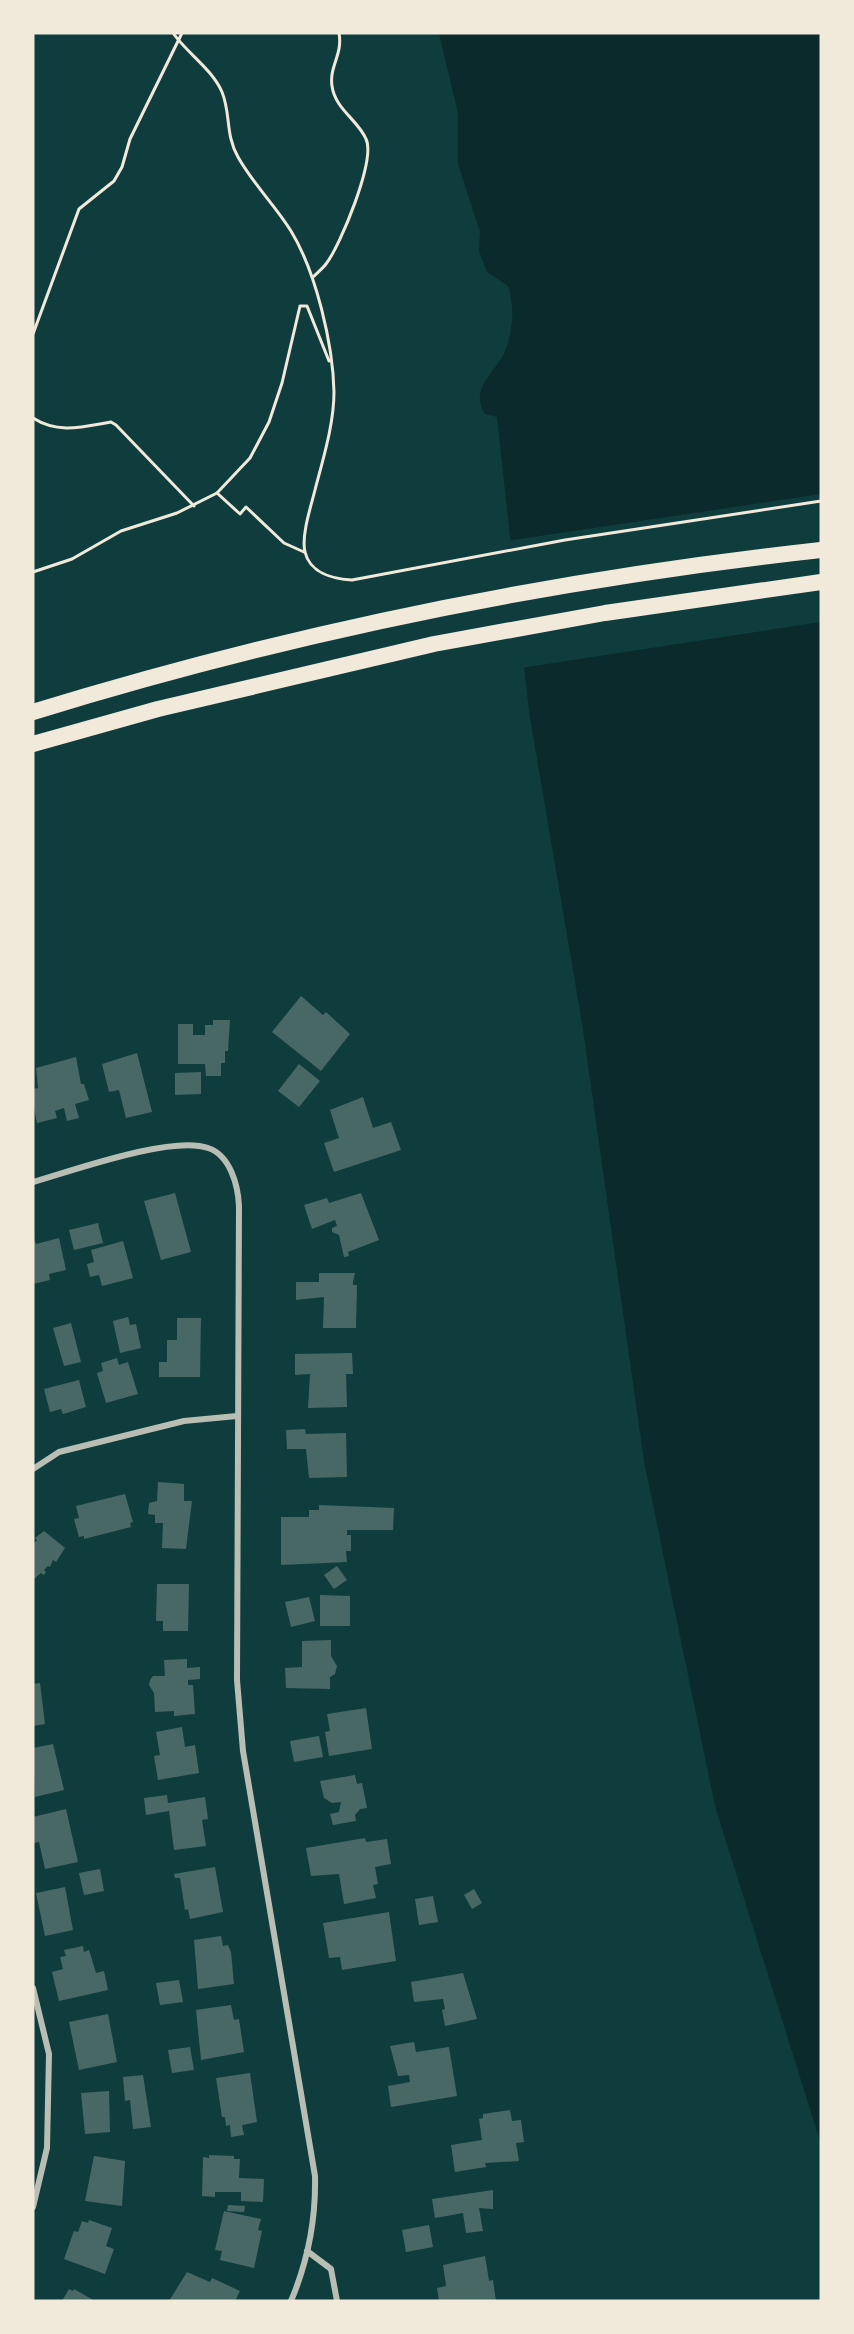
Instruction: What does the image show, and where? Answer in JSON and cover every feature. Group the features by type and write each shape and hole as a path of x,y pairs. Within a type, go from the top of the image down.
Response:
{"highway":[{"path":"33,712 226,657 432,610 566,586 821,550"},
{"path":"33,744 158,709 434,644 605,613 821,582"}],"street":[{"path":"33,1182 168,1146 199,1146 218,1153 232,1172 238,1194 237,1680 243,1751 315,2176 313,2227 291,2301"},
{"path":"33,1469 59,1452 184,1421 237,1416"},
{"path":"33,1988 49,2054 47,2148 33,2207"},
{"path":"307,2251 331,2269 337,2301"}],"path":[{"path":"173,33 217,84 224,97 230,141 249,175 291,232 313,277 332,369 334,393 332,417 308,517 304,552 310,564 320,572 338,579 430,567 565,540 821,501"},
{"path":"33,334 79,209 114,181 122,167 130,139 182,33"},
{"path":"313,277 326,263 346,228 368,156 368,143 363,132 334,96 331,72 341,48 339,33"},
{"path":"33,573 72,559 121,531 194,506 217,493 250,458 269,422 282,383 300,306 307,306 332,369"},
{"path":"33,418 48,428 75,428 111,423 116,425 194,506"},
{"path":"217,493 240,514 246,507 284,543 304,552"}],"water":[{"path":"439,33 821,33 821,2144 715,1806 644,1461 582,1023 529,712 497,417 485,414 481,405 482,388 506,349 512,325 512,302 508,286 487,272 479,251 480,232 458,164 458,114"}],"pier":[{"path":"821,494 821,622 521,668 507,541"}],"building":[{"path":"301,996 323,1015 326,1012 350,1034 321,1071 272,1032"},
{"path":"213,1020 230,1020 228,1051 225,1051 225,1063 221,1063 221,1076 206,1076 205,1064 178,1064 178,1024 193,1024 193,1035 205,1035 205,1025 213,1025"},
{"path":"137,1053 152,1112 126,1118 119,1090 109,1092 102,1064"},
{"path":"76,1057 81,1084 84,1084 89,1100 75,1104 79,1118 67,1121 64,1108 55,1111 57,1118 37,1123 33,1103 33,1089 38,1088 36,1068"},
{"path":"299,1064 320,1081 299,1107 278,1091"},
{"path":"201,1072 201,1094 175,1095 175,1073"},
{"path":"363,1097 373,1128 391,1122 401,1150 334,1172 324,1143 339,1138 330,1110"},
{"path":"175,1193 191,1252 161,1260 144,1201"},
{"path":"361,1193 379,1240 348,1252 349,1256 344,1257 339,1235 332,1232 332,1228 337,1226 335,1220 312,1229 304,1205 327,1198 329,1203"},
{"path":"98,1223 103,1243 74,1250 69,1230"},
{"path":"33,1235 36,1244 59,1238 66,1270 49,1274 50,1280 33,1284"},
{"path":"123,1241 133,1278 102,1286 99,1275 90,1277 87,1264 94,1262 91,1250"},
{"path":"319,1273 355,1273 353,1285 357,1285 356,1328 323,1328 324,1297 296,1300 296,1282 319,1282"},
{"path":"128,1317 130,1325 136,1324 141,1348 120,1353 113,1321"},
{"path":"177,1318 201,1318 200,1377 159,1377 159,1362 167,1362 167,1340 177,1340"},
{"path":"71,1323 81,1362 64,1366 53,1328"},
{"path":"352,1353 353,1374 346,1374 347,1407 308,1408 310,1374 295,1375 295,1354"},
{"path":"117,1358 119,1365 128,1362 138,1394 106,1403 97,1373 103,1371 101,1363"},
{"path":"79,1380 86,1407 63,1414 61,1409 50,1412 44,1389"},
{"path":"305,1429 306,1434 346,1433 347,1477 309,1478 306,1449 287,1449 286,1430"},
{"path":"158,1482 184,1484 184,1501 192,1501 186,1549 162,1548 163,1523 155,1523 155,1515 148,1514 149,1503 157,1501"},
{"path":"125,1494 133,1522 130,1523 131,1527 84,1539 84,1536 79,1537 74,1519 79,1518 76,1506"},
{"path":"319,1505 394,1508 393,1530 347,1530 347,1535 351,1535 351,1551 346,1551 347,1562 281,1565 281,1517 309,1517 309,1510 319,1510"},
{"path":"44,1531 65,1548 56,1562 53,1560 50,1567 44,1570 46,1572 44,1575 41,1573 33,1580 33,1545 37,1540 35,1538"},
{"path":"337,1566 347,1580 334,1589 324,1575"},
{"path":"157,1584 189,1584 188,1631 163,1631 163,1621 156,1621"},
{"path":"320,1595 350,1596 350,1626 320,1626"},
{"path":"309,1597 315,1621 291,1627 285,1602"},
{"path":"331,1640 331,1656 337,1666 335,1674 330,1677 330,1689 286,1688 285,1668 302,1667 302,1641"},
{"path":"187,1659 187,1668 200,1667 200,1679 188,1680 188,1685 193,1685 195,1714 174,1716 174,1711 155,1712 154,1693 149,1685 150,1680 153,1676 165,1676 164,1660"},
{"path":"40,1683 45,1724 33,1726 33,1684"},
{"path":"366,1708 372,1749 329,1756 325,1732 330,1731 327,1714"},
{"path":"182,1727 185,1747 195,1745 199,1773 158,1780 154,1756 160,1755 156,1732"},
{"path":"319,1736 323,1757 294,1762 290,1741"},
{"path":"53,1744 64,1790 35,1797 33,1748"},
{"path":"355,1775 357,1784 362,1783 367,1808 360,1809 355,1815 356,1821 333,1825 330,1814 339,1812 341,1802 332,1803 324,1798 320,1781"},
{"path":"167,1795 168,1803 205,1797 208,1819 202,1820 206,1846 174,1850 169,1811 146,1815 144,1798"},
{"path":"66,1809 78,1862 45,1869 39,1842 33,1843 33,1817"},
{"path":"365,1838 366,1842 387,1839 391,1864 375,1867 378,1884 373,1885 376,1898 344,1904 339,1874 311,1876 306,1848"},
{"path":"215,1867 223,1912 190,1919 188,1909 185,1910 180,1878 175,1878 174,1874"},
{"path":"100,1869 104,1891 84,1895 79,1873"},
{"path":"65,1887 73,1930 45,1936 36,1893"},
{"path":"474,1889 482,1903 472,1909 464,1895"},
{"path":"433,1896 438,1922 419,1925 415,1899"},
{"path":"389,1912 396,1961 342,1970 340,1957 329,1958 323,1923"},
{"path":"221,1936 223,1946 228,1945 231,1952 234,1984 198,1989 194,1940"},
{"path":"83,1946 84,1952 89,1950 96,1973 104,1971 108,1990 59,2001 52,1972 63,1969 60,1957 66,1956 64,1950"},
{"path":"463,1973 477,2019 445,2026 442,2010 445,2009 443,1999 414,2002 411,1982"},
{"path":"179,1980 183,2002 160,2005 156,1983"},
{"path":"231,2005 234,2020 239,2019 244,2052 201,2060 196,2010"},
{"path":"108,2014 117,2062 79,2070 69,2022"},
{"path":"414,2042 416,2052 449,2047 457,2096 391,2107 388,2086 410,2082 409,2075 398,2076 390,2046"},
{"path":"190,2047 194,2070 172,2073 168,2050"},
{"path":"250,2073 257,2122 242,2125 244,2135 231,2137 230,2125 226,2126 225,2117 222,2117 216,2078"},
{"path":"143,2075 151,2127 133,2129 130,2100 125,2101 123,2077"},
{"path":"109,2091 110,2132 85,2134 81,2093"},
{"path":"510,2110 512,2121 521,2120 524,2142 516,2143 519,2161 485,2163 486,2167 455,2172 451,2145 482,2140 479,2119 483,2118 483,2114"},
{"path":"209,2155 234,2156 234,2159 240,2159 239,2178 264,2179 263,2202 241,2201 241,2192 215,2192 215,2197 202,2196 203,2157 209,2158"},
{"path":"94,2156 125,2161 122,2206 85,2201"},
{"path":"493,2190 493,2209 479,2208 483,2231 466,2233 463,2213 435,2218 432,2199"},
{"path":"228,2205 245,2206 244,2212 227,2211"},
{"path":"224,2211 261,2219 258,2230 262,2231 254,2268 220,2260 222,2251 215,2250"},
{"path":"89,2220 112,2228 106,2246 114,2249 105,2274 64,2259 74,2231 78,2232 82,2221 88,2223"},
{"path":"429,2225 433,2247 406,2252 402,2230"},
{"path":"485,2256 489,2281 493,2280 496,2301 439,2301 437,2288 446,2286 443,2265"},
{"path":"187,2272 210,2282 212,2278 240,2291 235,2301 169,2301"},
{"path":"69,2289 73,2291 74,2289 95,2301 62,2301"}]}
